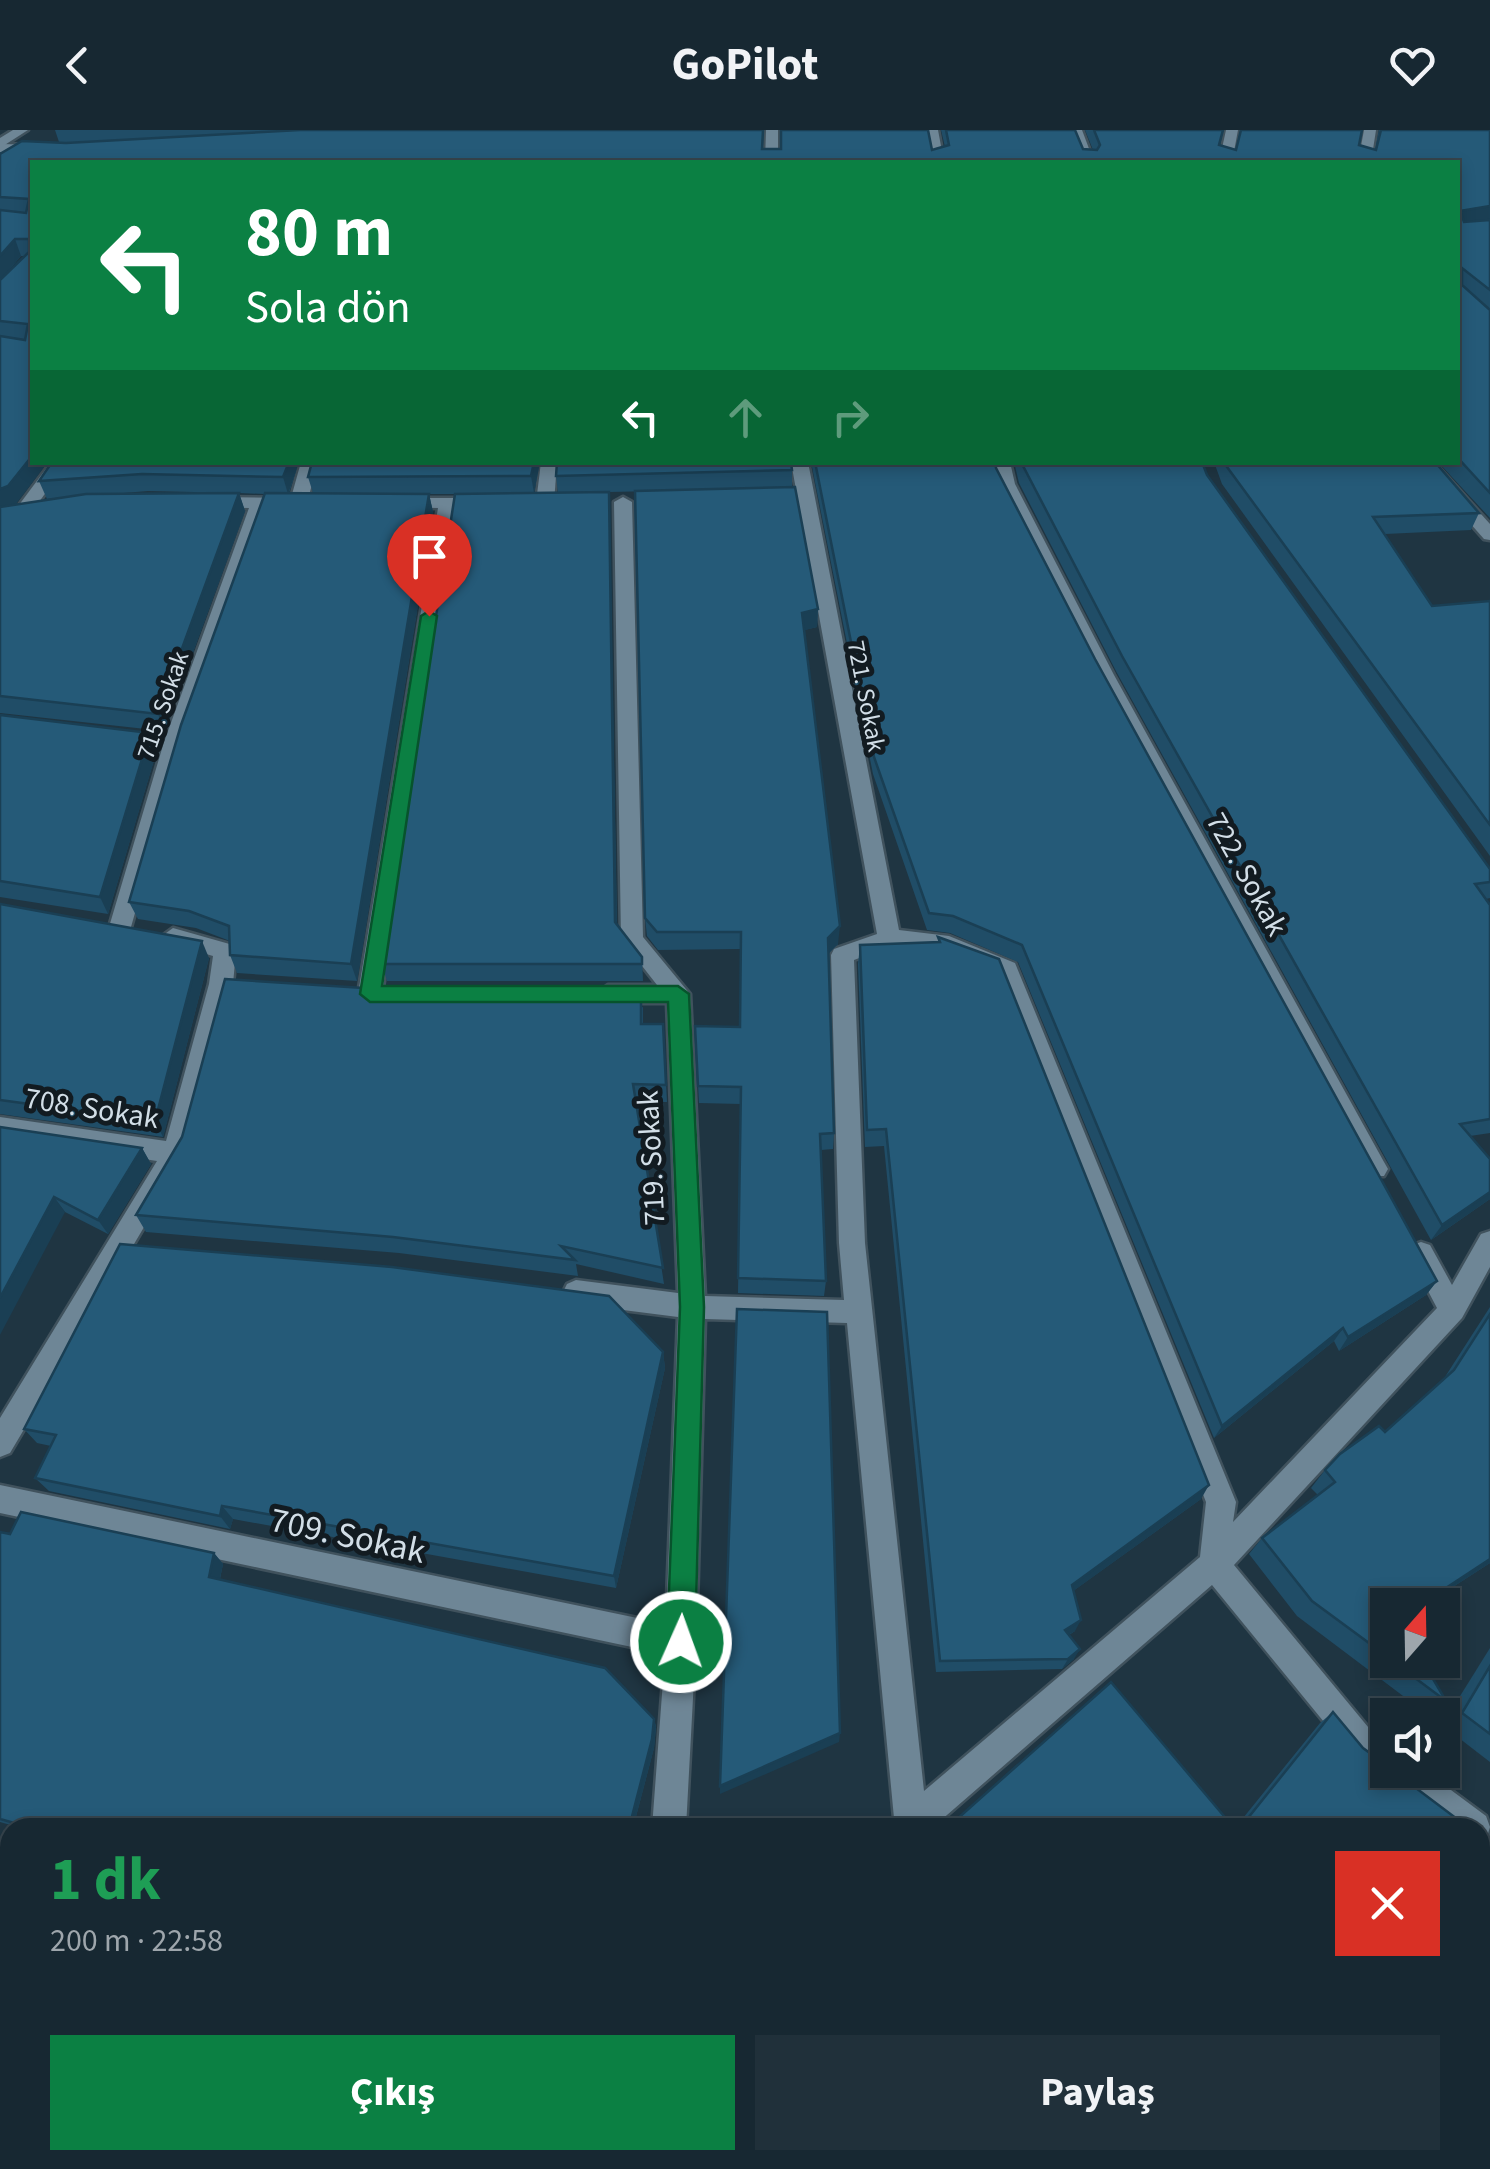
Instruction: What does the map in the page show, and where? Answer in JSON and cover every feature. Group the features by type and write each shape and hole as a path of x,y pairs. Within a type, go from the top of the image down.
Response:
{"street":[{"path":"0,146 22,130"},
{"path":"772,130 772,160"},
{"path":"932,130 938,160"},
{"path":"1076,130 1087,160"},
{"path":"1226,160 1232,130"},
{"path":"1366,160 1370,130"},
{"path":"0,146 53,150"},
{"path":"0,516 34,508 58,465"},
{"path":"190,502 307,503 310,465"},
{"path":"545,503 549,465"},
{"name":"721. Sokak","path":"799,465 793,497 890,939"},
{"name":"722. Sokak","path":"1002,465 1006,484 1104,675 1386,1190"},
{"path":"1427,465 1490,535"},
{"name":"715. Sokak","path":"175,1153 230,984 225,951 196,940 111,926 164,741 260,502"},
{"path":"623,502 632,940 678,994"},
{"path":"372,503 506,503"},
{"path":"371,994 446,503"},
{"path":"525,503 564,503"},
{"path":"908,1818 852,1243 842,955 890,939 962,948 988,955 1007,969 1220,1502 1214,1564 1370,1750"},
{"path":"582,994 678,994"},
{"name":"719. Sokak","path":"670,1818 681,1642 692,1307 678,994"},
{"name":"708. Sokak","path":"0,1126 175,1153"},
{"path":"0,1444 175,1153"},
{"path":"1405,1224 1452,1310"},
{"path":"919,1818 1214,1564 1452,1310 1490,1242"},
{"path":"120,1244 157,1247"},
{"path":"555,1289 692,1307 860,1312"},
{"name":"709. Sokak","path":"0,1498 681,1642"},
{"path":"1421,1788 1461,1818"}],"building":[{"path":"300,130 763,130 762,149 781,149 781,130 928,130 932,150 949,145 946,130 1075,130 1083,149 1097,150 1100,145 1094,130 1223,130 1219,145 1236,150 1241,130 1362,130 1359,145 1376,150 1381,130 1490,130 1490,206 1460,211 1460,160 30,160 30,458 8,486 0,489 0,336 25,340 28,324 0,321 0,280 29,252 29,239 15,239 0,256 0,210 26,213 29,199 0,197 0,154 22,141 66,143"},
{"path":"1460,211 1464,222 1490,220 1490,290 1462,268 1462,285 1490,310 1490,493 1460,460"},
{"path":"50,465 288,465 283,477 142,474 39,481"},
{"path":"311,465 533,465 531,476 308,477"},
{"path":"557,465 791,465 792,470 556,476"},
{"path":"816,465 996,465 1095,659 1437,1281 1348,1337 1343,1328 1222,1426 1022,945 953,916 929,913 874,757"},
{"path":"1023,465 1203,465 1490,869 1490,882 1475,884 1490,905 1490,1119 1460,1124 1490,1159 1490,1192 1442,1225 1122,656"},
{"path":"1438,465 1479,513 1373,517 1432,606 1490,601 1490,825 1227,467"},
{"path":"795,487 818,609 802,613 840,926 828,938 834,1133 820,1134 826,1281 738,1278 741,1087 698,1086 695,1026 740,1027 741,932 657,932 645,918 635,491"},
{"path":"609,492 615,922 642,957 642,964 382,964 455,494"},
{"path":"239,493 158,714 0,696 0,507 86,494"},
{"path":"265,493 429,494 351,964 230,955 229,926 189,911 129,902 181,725"},
{"path":"0,715 150,733 100,897 0,881"},
{"path":"0,904 202,941 155,1121 0,1100"},
{"path":"938,937 999,959 1209,1485 1072,1585 1081,1620 1065,1630 1080,1649 1068,1659 940,1661 886,1129 867,1130 860,945 940,942"},
{"path":"225,979 364,988 641,988 641,1024 663,1024 666,1085 633,1084 663,1268 561,1246 575,1260 393,1237 136,1215 182,1137"},
{"path":"0,1127 142,1148 98,1220 54,1197 0,1298"},
{"path":"120,1244 392,1267 609,1296 663,1352 614,1576 222,1506 220,1516 35,1478 56,1435 24,1429"},
{"path":"737,1309 827,1312 840,1733 720,1786"},
{"path":"1490,1314 1490,1559 1446,1588 1370,1588 1370,1644 1312,1601 1262,1538 1335,1482 1325,1470 1340,1454 1379,1426 1385,1432 1454,1370"},
{"path":"21,1512 214,1553 209,1577 605,1668 654,1719 632,1818 0,1818 0,1532 10,1534"},
{"path":"1490,1666 1490,1734 1462,1713"},
{"path":"1415,1678 1433,1678 1442,1698"},
{"path":"1111,1682 1226,1818 958,1818"},
{"path":"1333,1712 1370,1753 1370,1788 1416,1788 1456,1818 1248,1818"}],"route":[{"path":"429,616 370,994 678,994 678,1066 692,1307 681,1642"}]}
